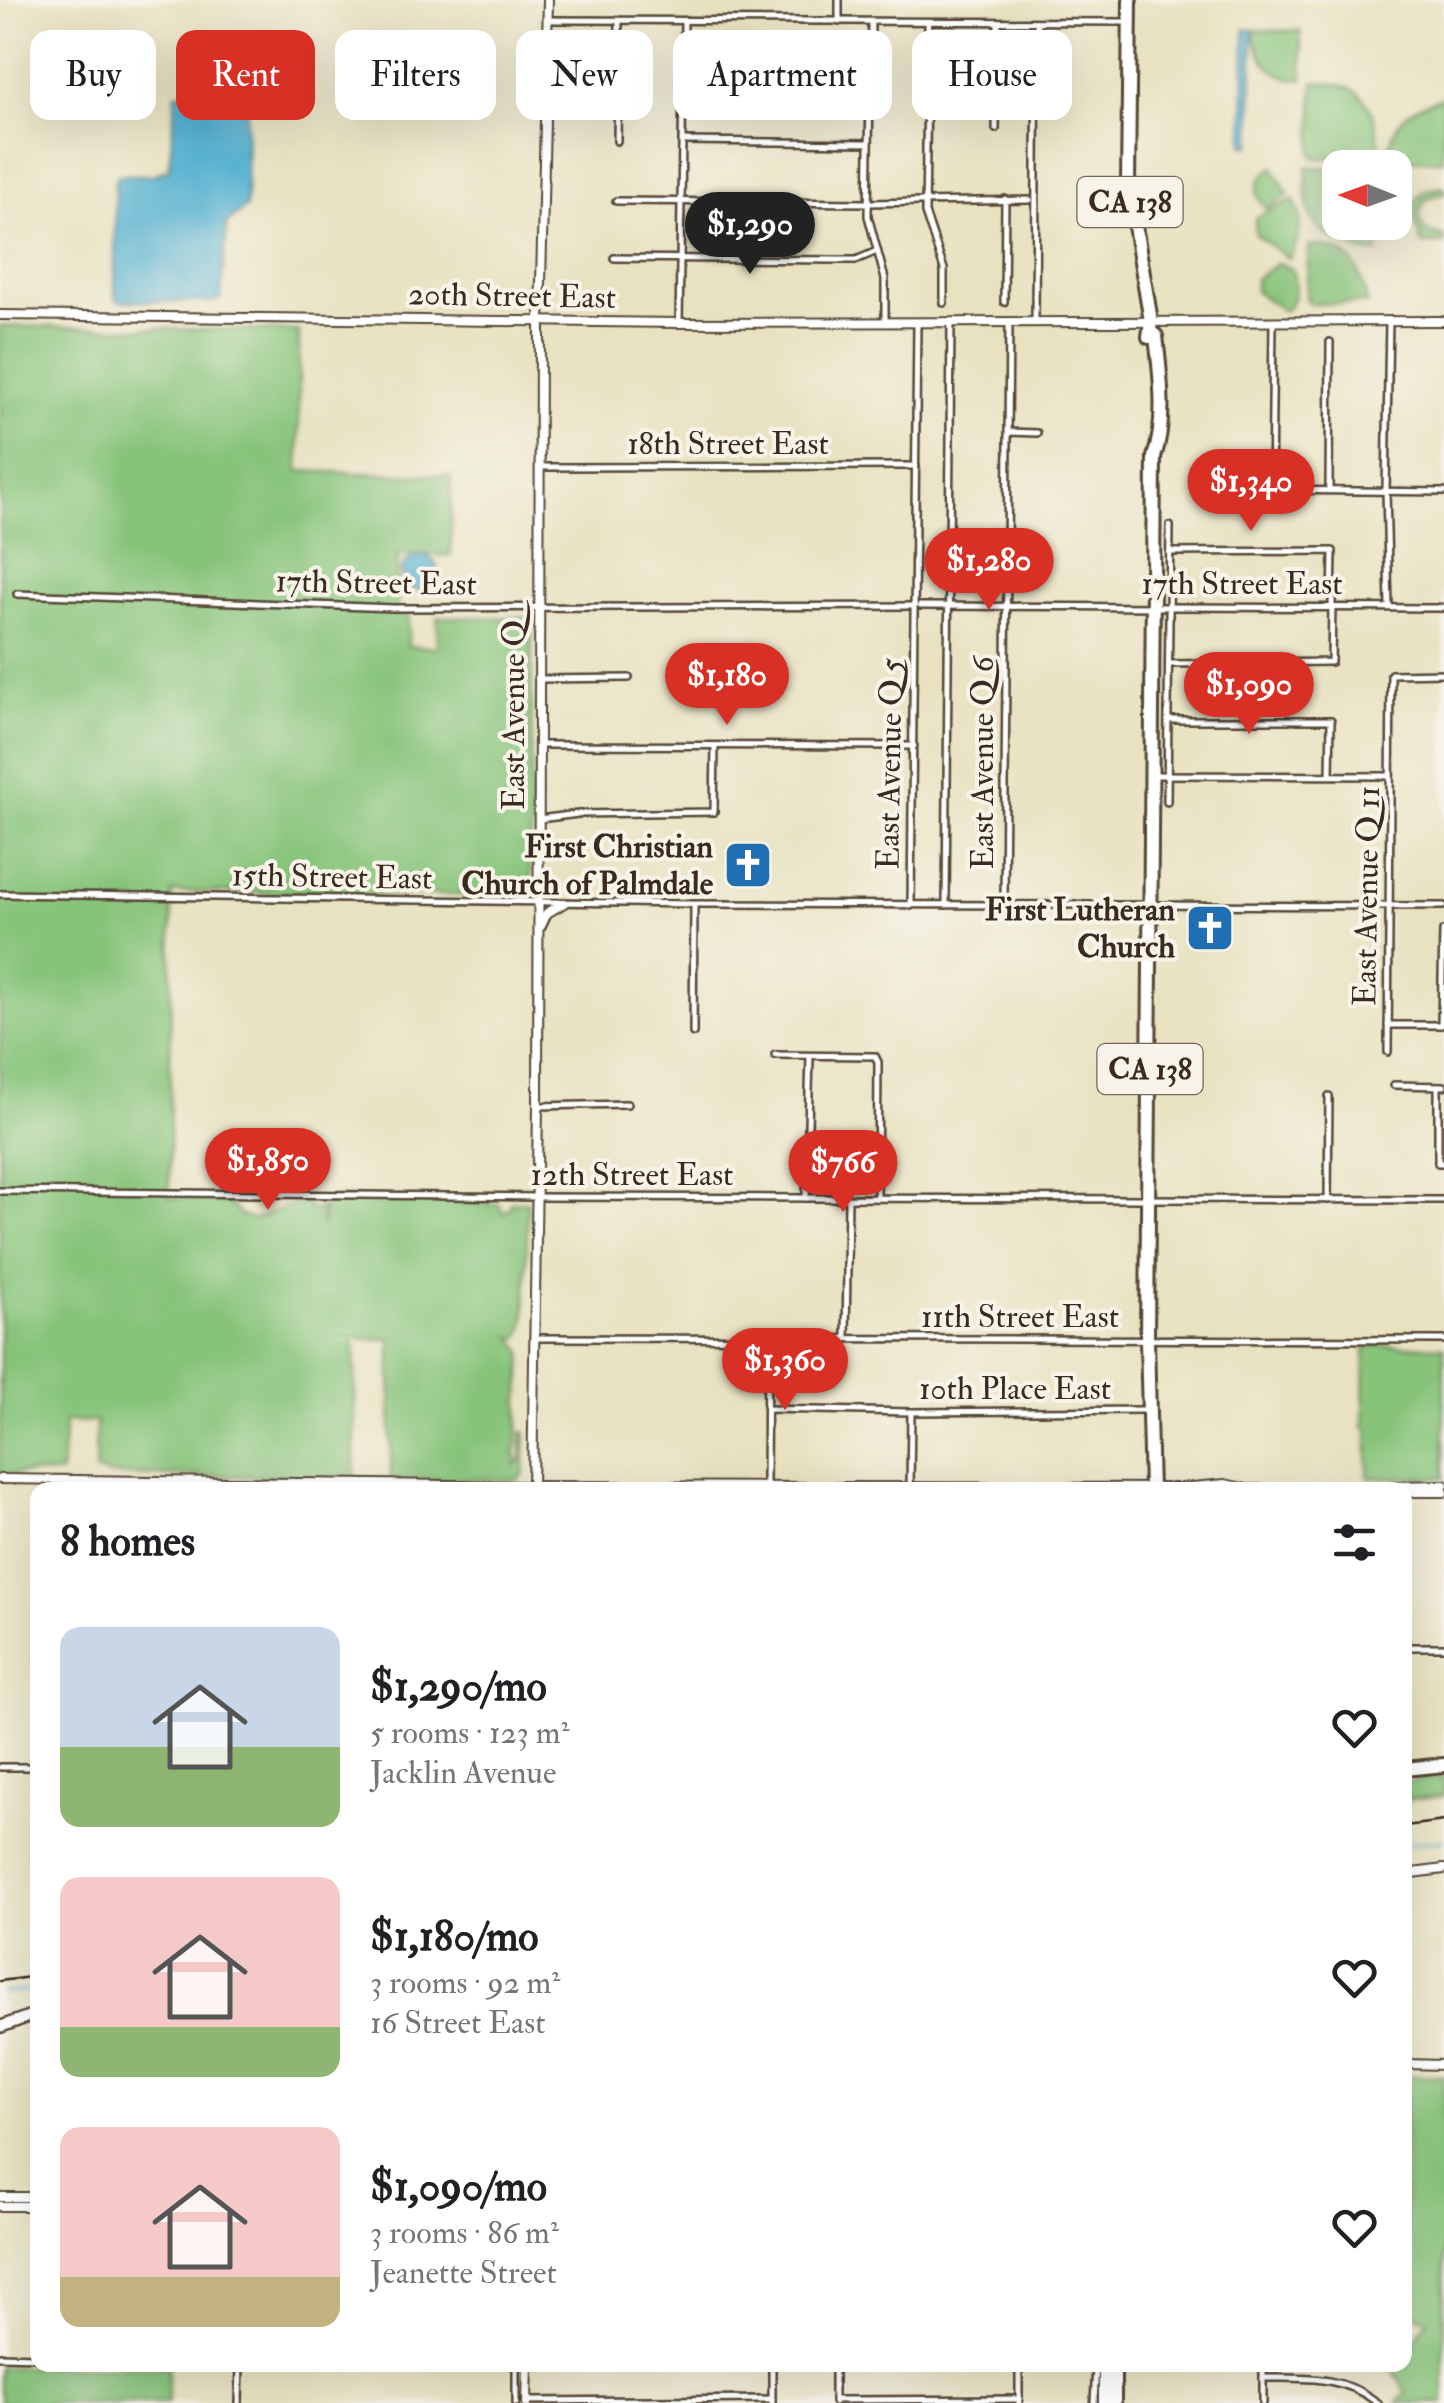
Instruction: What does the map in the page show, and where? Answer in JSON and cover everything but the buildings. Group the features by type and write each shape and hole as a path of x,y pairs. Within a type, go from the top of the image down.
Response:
{"highway":[{"name":"CA 138","path":"1130,0 1128,184 1160,371 1159,446 1154,454"},
{"name":"CA 138","path":"1147,1482 1154,607 1151,327"},
{"path":"1152,395 1159,431"},
{"path":"1412,1768 1444,1764"},
{"path":"1105,2372 1105,2403"},
{"path":"1114,2372 1114,2403"}],"main road":[{"name":"East Avenue Q","path":"532,1482 538,1106 540,322 548,0"},
{"name":"20th Street East","path":"0,315 680,323 1035,322 1151,327 1444,321"},
{"path":"538,930 547,913 564,903"},
{"path":"0,1479 177,1482"},
{"path":"1412,1488 1444,1488"},
{"path":"1412,1491 1444,1488"},
{"path":"1412,1873 1444,1869"},
{"path":"0,2027 30,2016"},
{"path":"1412,2064 1444,2065"},
{"path":"0,2196 30,2197"},
{"path":"0,2206 30,2206"},
{"path":"528,2372 528,2402"}],"street":[{"path":"839,0 839,22"},
{"path":"548,20 1129,22"},
{"path":"617,142 618,21"},
{"path":"684,22 684,30"},
{"path":"871,22 871,30"},
{"path":"996,130 998,22"},
{"path":"1035,322 1036,22"},
{"path":"928,23 925,213 944,268 944,303"},
{"path":"680,323 683,120"},
{"path":"869,120 868,203 870,227 885,280 885,322"},
{"path":"683,141 869,143"},
{"path":"1004,302 1005,200"},
{"path":"616,201 1030,200"},
{"path":"614,258 856,260 878,250"},
{"path":"1389,320 1389,606"},
{"path":"1273,322 1271,490 1444,492"},
{"name":"East Avenue Q 5","path":"911,906 917,606 916,323"},
{"path":"946,905 951,323"},
{"name":"East Avenue Q 6","path":"1004,904 1009,323"},
{"path":"1329,490 1330,342"},
{"path":"1009,432 1037,432"},
{"name":"18th Street East","path":"540,467 916,466"},
{"path":"1167,802 1170,526"},
{"path":"1169,664 1331,662 1333,551 1170,552"},
{"name":"17th Street East","path":"16,594 394,608 1444,608"},
{"name":"East Avenue Q 11","path":"1388,1052 1392,674 1444,673"},
{"path":"540,678 629,678"},
{"path":"1168,720 1331,720 1330,775"},
{"path":"540,746 914,746"},
{"path":"539,819 578,814 714,812 715,746"},
{"path":"1152,776 1390,776"},
{"name":"15th Street East","path":"0,894 538,903 1444,906"},
{"path":"692,1033 694,904"},
{"path":"1388,1025 1443,1026 1443,931"},
{"path":"775,1055 876,1056 877,1198"},
{"path":"806,1198 810,1056"},
{"path":"1394,1085 1441,1086 1441,1163"},
{"path":"1328,1200 1329,1096"},
{"path":"538,1106 627,1104"},
{"name":"12th Street East","path":"0,1191 1444,1200"},
{"path":"846,1339 848,1198"},
{"name":"11th Street East","path":"535,1338 1444,1340"},
{"path":"766,1339 766,1482"},
{"name":"10th Place East","path":"767,1410 1102,1412 1145,1404"},
{"path":"910,1482 911,1412"},
{"path":"1412,1646 1444,1647"},
{"path":"0,1766 30,1767"},
{"path":"0,2356 30,2356"},
{"path":"239,2403 240,2372"},
{"path":"516,2372 516,2403"},
{"path":"528,2402 772,2401 772,2372"},
{"path":"834,2372 834,2402 1019,2401 1019,2372"},
{"path":"1094,2403 1096,2372"},
{"path":"1262,2403 1263,2372"},
{"path":"1263,2378 1331,2379 1351,2385 1378,2403"}],"green space":[{"path":"1254,30 1300,31 1303,80 1283,76 1268,66"},
{"path":"1314,82 1333,83 1358,93 1372,112 1380,150 1322,150 1322,158 1315,158"},
{"path":"1444,97 1443,160 1412,160 1412,150 1389,150 1398,125 1419,106"},
{"path":"1273,167 1288,194 1267,209 1257,192 1263,177"},
{"path":"1307,167 1322,167 1322,231 1309,212"},
{"path":"1444,187 1444,194 1423,204 1419,218 1425,231 1444,237 1444,244 1421,244 1412,211 1426,190"},
{"path":"1293,199 1300,229 1289,259 1256,235 1255,218"},
{"path":"1338,240 1379,240 1378,253"},
{"path":"1309,245 1335,250 1351,260 1361,278 1367,303 1311,304 1306,298"},
{"path":"1278,263 1292,269 1294,280 1294,296 1284,311 1255,291 1255,279"},
{"path":"0,326 299,331 299,471 451,476 451,555 398,555 397,615 409,616 408,646 437,647 438,617 532,618 531,896 172,892 169,1197 228,1202 241,1216 254,1220 303,1200 311,1210 321,1207 322,1227 324,1205 337,1197 499,1204 503,1213 511,1202 528,1202 525,1325 519,1338 512,1337 523,1352 516,1465 522,1460 522,1432 526,1436 524,1473 518,1480 391,1479 391,1339 355,1339 355,1478 110,1475 95,1471 96,1422 65,1421 61,1473 0,1474"},
{"path":"1365,1347 1444,1347 1444,1478 1368,1478"},
{"path":"1444,1777 1444,1796 1412,1799 1412,1781"},
{"path":"1412,2076 1444,2076 1444,2403 1397,2403 1407,2394 1394,2372 1412,2372 1412,2344 1428,2320 1412,2313"},
{"path":"0,2367 30,2367 30,2372 168,2372 168,2403 0,2403"}],"water":[{"path":"1245,29 1253,29 1252,145 1244,145"},
{"path":"176,93 176,120 247,120 246,207 227,223 221,298 211,302 120,301 115,298 115,181 118,175 153,175 169,169"},
{"path":"420,555 433,560 438,573 433,586 420,591 407,586 402,573 407,560"}],"waterway":[{"path":"1412,1843 1444,1840"},
{"path":"0,1993 30,1990"}],"railway":[{"path":"1412,1825 1444,1821"},
{"path":"0,1981 30,1977"}],"place":[{"name":"First Christian Church of Palmdale","path":"748,865"},
{"name":"First Lutheran Church","path":"1210,928"}]}
